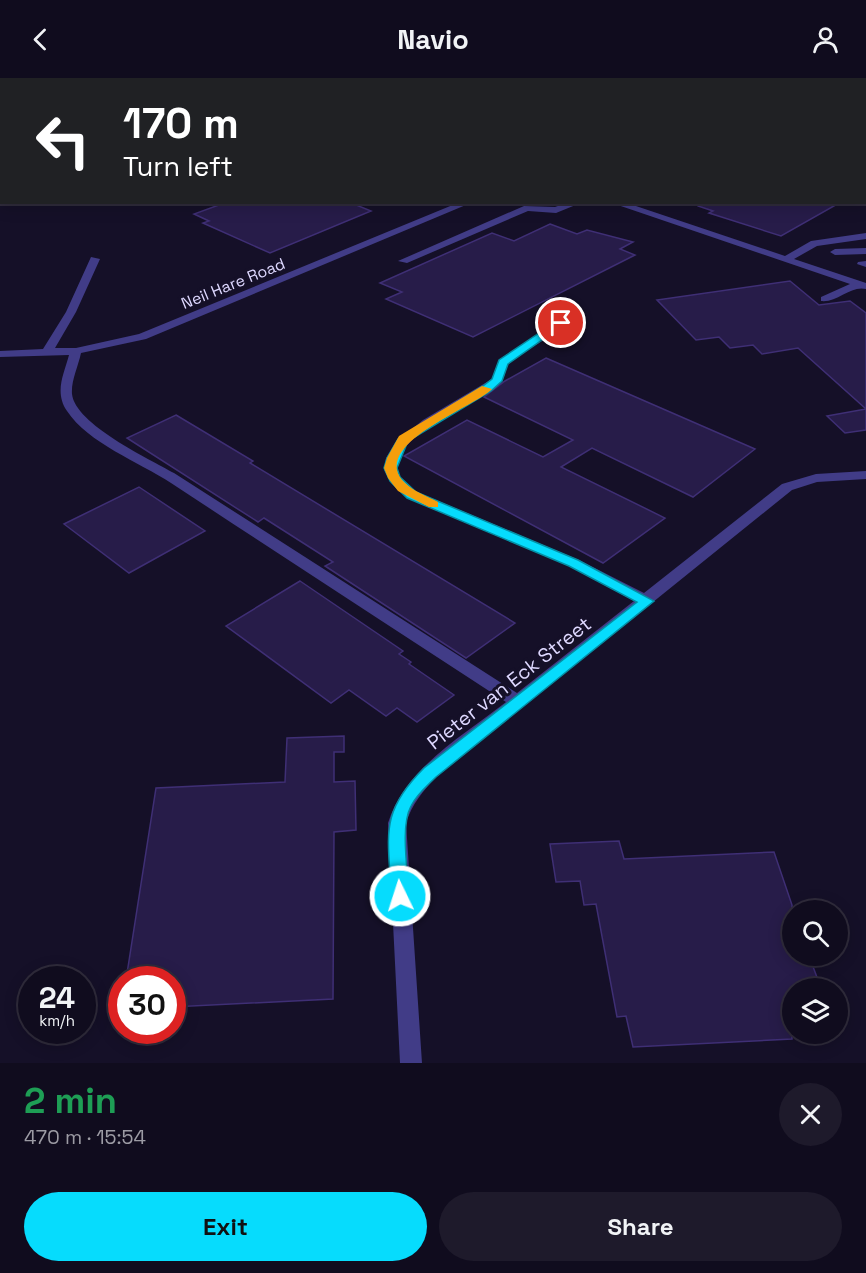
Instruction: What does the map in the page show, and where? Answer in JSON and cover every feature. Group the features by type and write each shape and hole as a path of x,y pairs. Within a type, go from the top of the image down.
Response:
{"street":[{"name":"Neil Hare Road","path":"0,354 76,351 142,337 464,204"},
{"path":"404,261 527,208 556,210 573,204"},
{"path":"619,204 863,285"},
{"path":"787,259 814,243 866,236"},
{"path":"835,252 866,251"},
{"path":"46,353 70,312 95,259"},
{"path":"825,299 863,285"},
{"path":"561,323 503,362 497,381 404,439 390,468 394,478 412,495 574,563 647,601"},
{"path":"76,351 66,388 67,400 83,420 112,443 169,476 518,702"},
{"name":"Pieter van Eck Street","path":"411,1063 397,823 401,807 412,791 430,772 787,487 816,478 866,475"}],"building":[{"path":"222,204 354,204 371,211 270,253 203,223 209,221 194,214"},
{"path":"698,204 837,204 781,236 709,213 713,211 698,206"},
{"path":"550,224 577,234 587,230 633,242 620,249 635,255 473,337 386,299 402,292 380,283 492,233 514,241"},
{"path":"790,281 819,305 850,301 866,313 866,409 798,348 762,354 753,345 730,348 719,337 696,340 657,300"},
{"path":"546,358 755,449 693,497 592,448 561,467 665,518 603,563 404,456 467,420 543,457 573,440 484,397 505,381"},
{"path":"866,409 866,430 845,433 827,416"},
{"path":"176,415 253,461 250,463 515,623 466,658 325,566 333,562 264,518 258,522 127,438"},
{"path":"139,487 205,531 129,573 64,524"},
{"path":"300,581 403,651 399,654 411,662 409,664 454,695 417,722 397,708 386,716 349,690 331,703 226,626"},
{"path":"344,736 344,752 334,752 334,782 355,781 356,830 334,832 333,999 186,1006 186,966 128,966 156,788 285,782 287,738"},
{"path":"619,841 624,859 774,852 790,900 782,900 782,966 813,966 817,978 782,978 782,1040 633,1047 626,1016 617,1017 596,904 584,905 580,881 556,882 550,844"}],"slow traffic":[{"path":"433,504 412,495 394,478 390,468 393,458 404,439 486,389"}],"route":[{"path":"400,896 397,823 401,807 412,791 430,772 647,601 574,563 502,535 412,495 394,478 390,468 404,439 497,381 503,362 522,347 561,323"}]}
